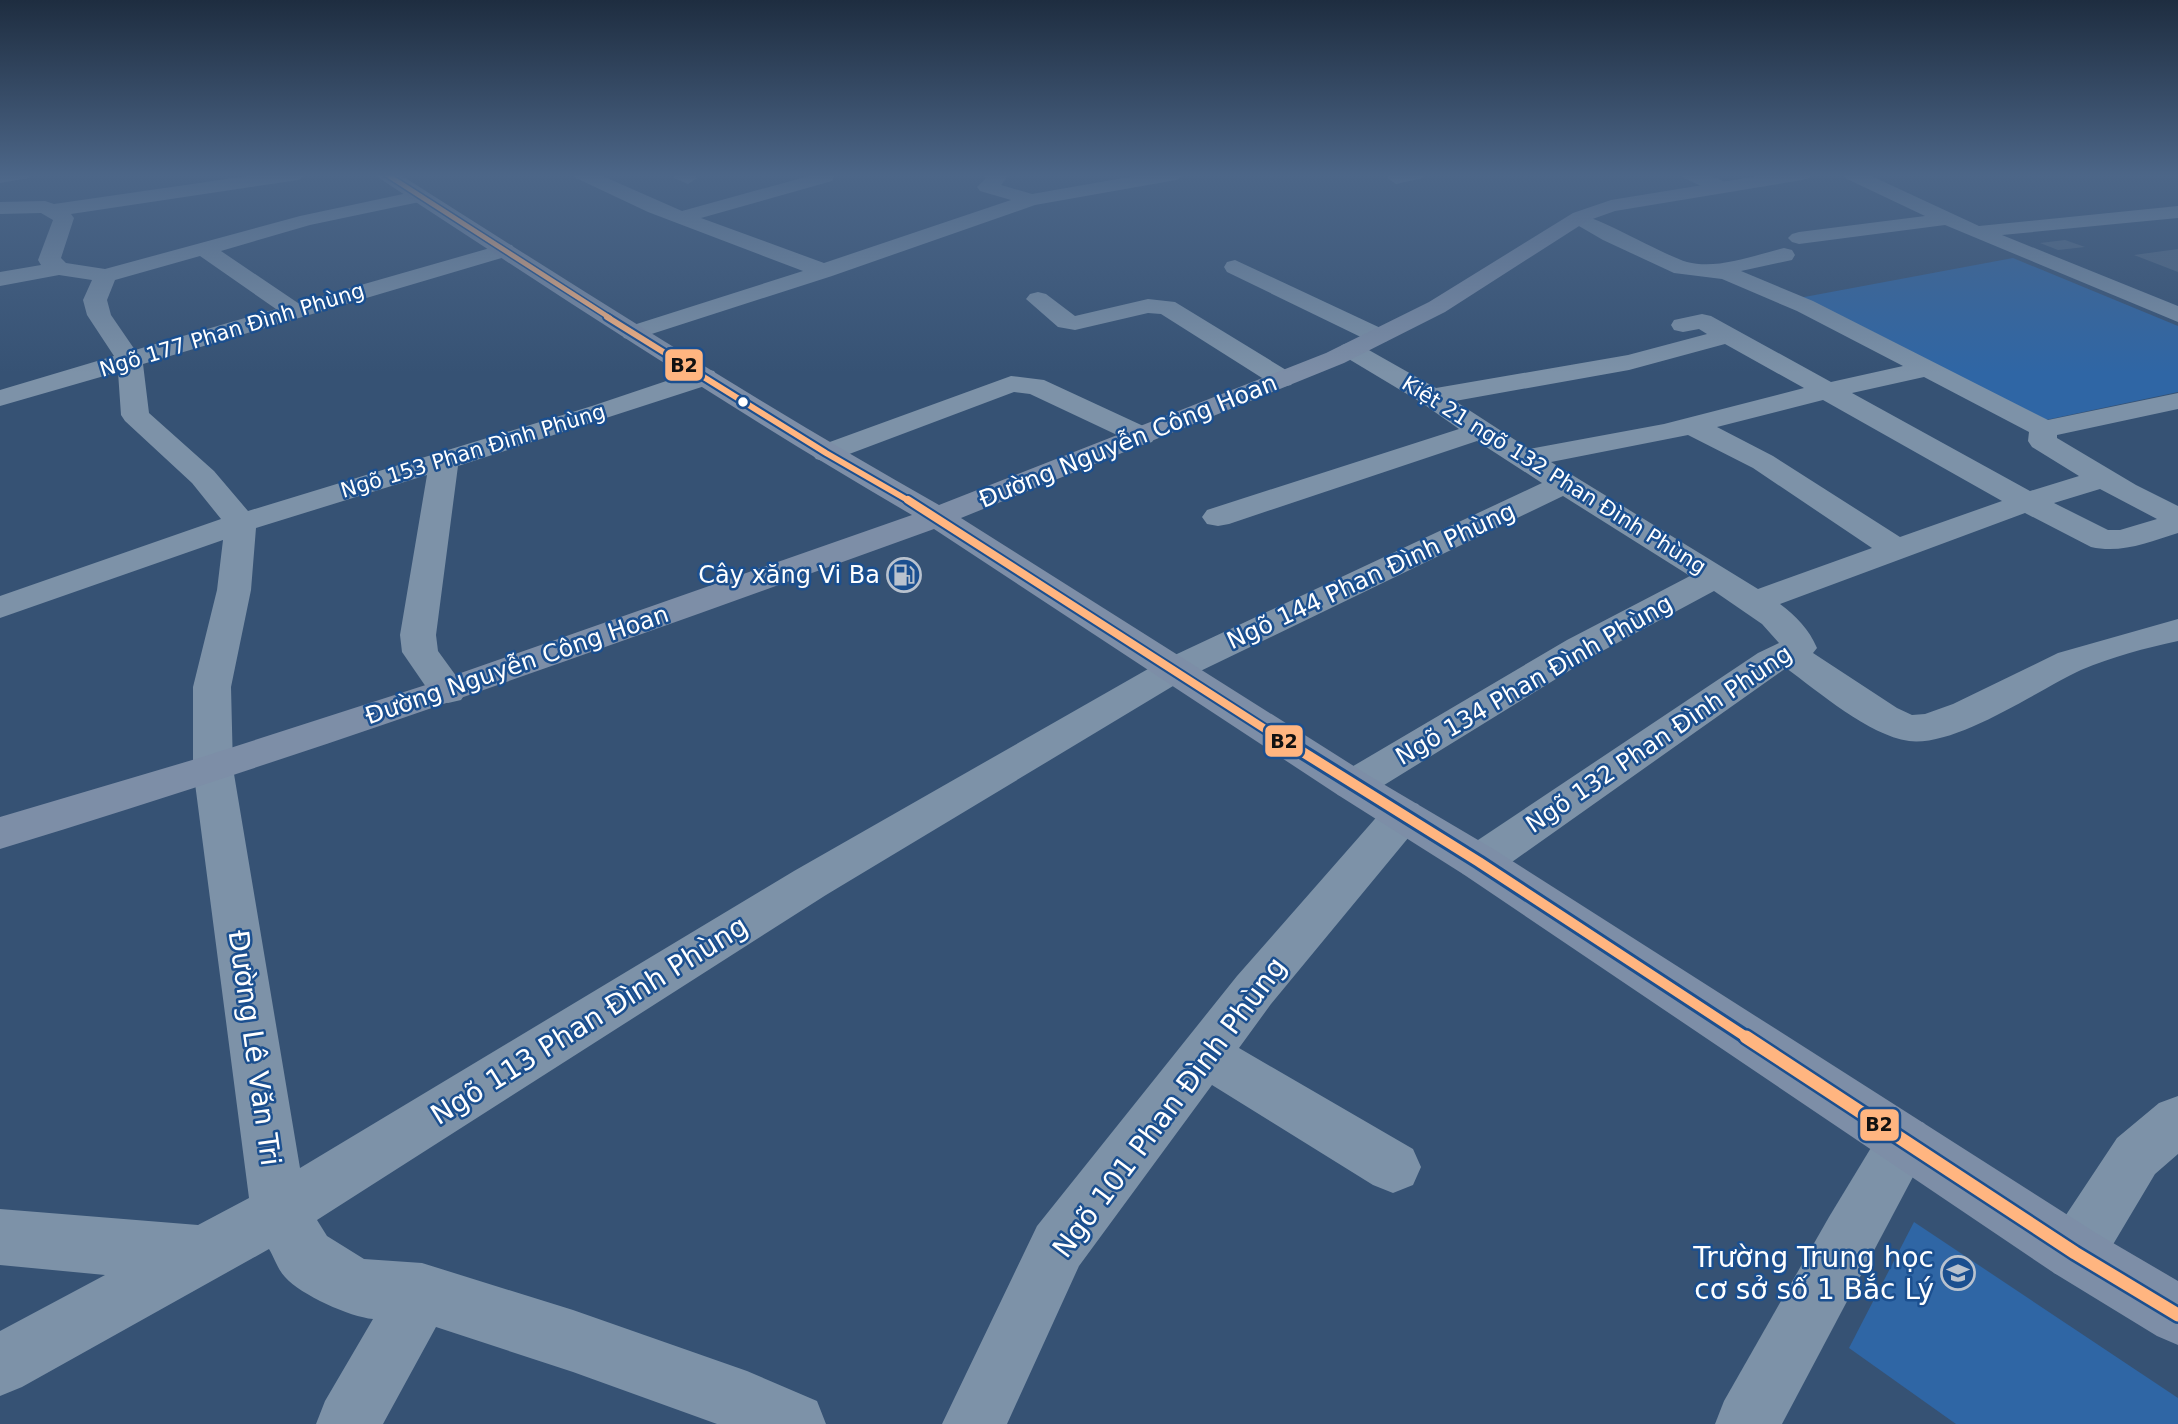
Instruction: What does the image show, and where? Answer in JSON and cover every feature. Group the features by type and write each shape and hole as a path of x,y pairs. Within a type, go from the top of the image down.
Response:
{"main road":[{"path":"491,240 826,453 937,517 1353,785 1479,862 2075,1253 2178,1315"},
{"name":"Đường Nguyễn Công Hoan","path":"0,833 213,768 447,691 937,517 1282,379 1364,343 1437,307 1542,240"}],"street":[{"path":"57,240 49,260 60,268"},
{"path":"0,279 60,268 105,276 234,240"},
{"path":"747,240 824,271"},
{"path":"633,333 913,240"},
{"path":"1620,240 1682,268 1726,273 1805,306 2044,429 2178,401"},
{"path":"1997,240 2178,315"},
{"path":"204,249 293,310"},
{"name":"Ngõ 177 Phan Đình Phùng","path":"0,398 504,250"},
{"path":"1713,271 1784,255"},
{"name":"Kiệt 21 ngõ 132 Phan Đình Phùng","path":"1236,267 1364,343 1480,431 1755,602"},
{"path":"105,276 96,294 99,315 130,361 135,415 203,477 241,523"},
{"path":"1038,299 1063,320 1075,323 1148,306 1172,308 1282,379"},
{"path":"1683,325 1702,321 2027,502 2108,541 2122,540 2178,523"},
{"path":"1432,397 1629,362 1727,336"},
{"path":"1526,458 1693,426 1825,391 1927,369"},
{"name":"Ngõ 153 Phan Đình Phùng","path":"0,608 241,523 602,412 705,377"},
{"path":"826,453 1011,384 1035,386 1142,436"},
{"path":"1693,426 1763,462 1896,549"},
{"path":"2044,429 2042,441 2089,468 2101,479 2178,517"},
{"path":"1218,517 1480,431"},
{"path":"444,460 418,635 420,652 447,691"},
{"path":"1755,602 2027,502 2101,479"},
{"name":"Ngõ 144 Phan Đình Phùng","path":"1175,669 1566,483"},
{"name":"Đường Lê Văn Tri","path":"241,523 234,590 212,687 213,768 279,1212 306,1257 320,1268 356,1287 422,1293 573,1341 747,1403 794,1424"},
{"name":"Ngõ 134 Phan Đình Phùng","path":"1353,785 1580,648 1716,576"},
{"name":"Ngõ 132 Phan Đình Phùng","path":"1479,862 1772,661 1799,648 1795,636 1755,602"},
{"path":"1788,653 1891,720 1913,728 1925,728 2070,662 2137,639 2178,630"},
{"name":"Ngõ 113 Phan Đình Phùng","path":"0,1365 279,1212 810,883 1175,669"},
{"name":"Ngõ 101 Phan Đình Phùng","path":"974,1424 1058,1246 1254,989 1403,815"},
{"path":"1204,1054 1393,1167"},
{"path":"2075,1253 2136,1156 2178,1120"},
{"path":"1747,1424 1849,1237 1905,1142"},
{"path":"0,1237 200,1254"},
{"path":"348,1424 422,1293"}],"shaded area":[{"path":"2013,258 2178,326 2178,392 2041,421 1799,298"},
{"name":"Trường Trung học cơ sở số 1 Bắc Lý","path":"1914,1222 2178,1398 2178,1424 1956,1424 1849,1348"}],"building":[{"path":"2066,240 2085,247 2058,250 2040,243"},
{"path":"2178,249 2178,272 2134,255"}],"transit line":[{"name":"B2","path":"489,240 826,453 937,517 1353,785 1479,862 2075,1253 2178,1315"}],"place":[{"name":"Cây xăng Vi Ba","path":"904,575"},
{"name":"Trường Trung học cơ sở số 1 Bắc Lý","path":"1958,1273"}]}
